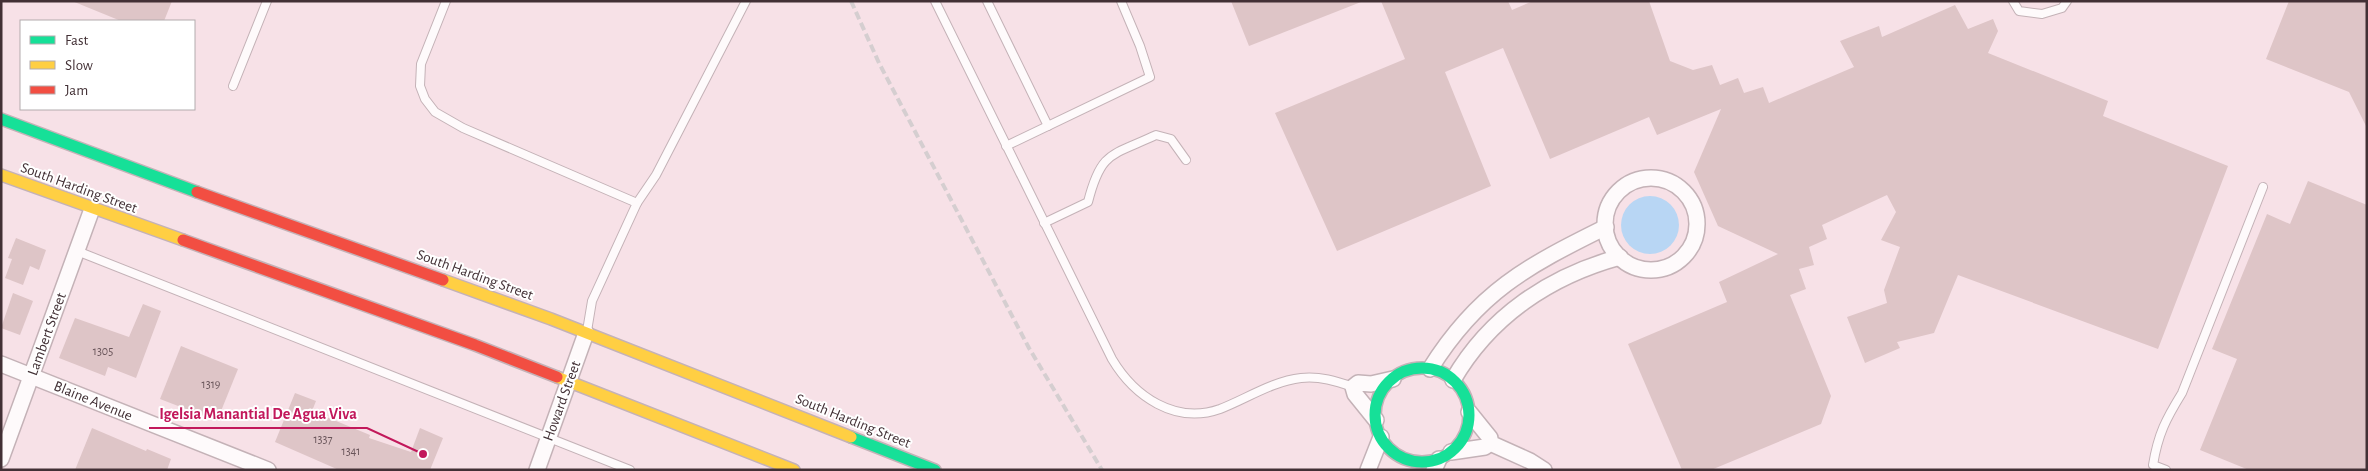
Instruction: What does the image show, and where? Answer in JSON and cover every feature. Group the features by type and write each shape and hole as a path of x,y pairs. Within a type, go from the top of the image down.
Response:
{"main road":[{"name":"South Harding Street","path":"1,119 116,163 438,277 935,470"},
{"name":"South Harding Street","path":"1,175 475,345 794,470"},
{"path":"1413,369 1430,369 1442,373 1453,380 1465,395 1469,412 1465,434 1442,460 1417,462 1404,458 1392,451 1381,437 1376,420 1379,398 1393,379 1413,369"}],"street":[{"path":"1659,179 1672,184 1686,195 1694,207 1697,226 1696,235 1690,248 1682,258 1666,268 1652,270 1636,267 1620,257 1609,242 1606,227 1608,211 1616,195 1629,184 1642,180 1659,179"},
{"name":"Lambert Street","path":"1,459 92,209"},
{"path":"1430,369 1466,318 1494,292 1541,259 1606,227"},
{"path":"1453,380 1482,340 1522,302 1573,273 1620,257"},
{"name":"Howard Street","path":"537,470 586,333"},
{"name":"Blaine Avenue","path":"1,364 268,470"},
{"path":"1376,420 1355,394 1353,387 1358,383 1371,384 1393,379"},
{"path":"1469,412 1490,438 1490,443"},
{"path":"1368,470 1381,437"},
{"path":"1442,460 1485,447 1490,443"},
{"path":"1490,443 1530,461 1544,470"}],"lane":[{"path":"233,86 267,1"},
{"path":"446,1 421,64 420,86 425,99 435,112 463,128 637,203"},
{"path":"586,333 592,301 637,203 656,174 746,1"},
{"path":"987,1 1048,126"},
{"path":"1006,146 1150,77 1140,46 1121,1"},
{"path":"2013,1 2019,11 2042,14 2062,8 2067,1"},
{"path":"936,2 1118,370 1135,390 1152,402 1181,411 1206,412 1300,378 1321,377 1353,387"},
{"path":"1044,223 1088,202 1098,170 1108,157 1156,135 1171,139 1186,160"},
{"path":"2166,470 2153,465 2157,439 2163,423 2182,393 2263,187"},
{"path":"77,251 630,470"}],"water":[{"path":"1650,196 1666,201 1674,209 1679,225 1674,241 1666,249 1650,254 1634,249 1626,241 1621,225 1626,209 1634,201"}],"building":[{"path":"72,1 172,1 164,20 119,20"},
{"path":"1231,1 1361,1 1361,2 1249,46"},
{"path":"1381,1 1508,1 1512,10 1533,1 1649,1 1670,61 1693,70 1712,65 1720,85 1738,78 1744,93 1763,87 1769,103 1854,67 1840,41 1879,26 1882,37 1955,5 1968,29 1993,19 1998,31 1988,53 2108,101 2103,116 2228,166 2158,349 1958,275 1934,333 1897,342 1900,348 1865,363 1847,317 1887,303 1884,290 1900,247 1881,240 1896,212 1887,195 1822,225 1827,239 1809,247 1814,265 1799,269 1806,289 1790,295 1831,396 1821,424 1711,470 1682,470 1628,344 1727,302 1719,282 1778,254 1718,226 1694,172 1721,109 1657,135 1649,117 1550,159 1503,48 1445,72 1491,186 1337,251 1275,113 1405,59"},
{"path":"2289,1 2367,1 2367,128 2349,92 2266,59"},
{"path":"2308,181 2367,205 2367,470 2249,470 2200,450 2237,359 2212,349 2267,214 2290,224"},
{"path":"16,238 46,250 39,270 30,266 23,285 5,278 12,259 8,258"},
{"path":"13,293 33,301 20,335 1,328"},
{"path":"143,304 161,311 136,378 108,367 105,376 59,358 75,318 129,337"},
{"path":"181,346 238,369 217,421 160,399"},
{"path":"295,393 316,401 312,411 370,435 369,438 411,452 420,428 443,438 430,470 339,470 275,442"},
{"path":"92,428 146,451 147,449 171,459 167,470 75,470"}],"railway":[{"path":"851,1 879,63 1029,348 1102,470"}],"traffic: fast":[{"path":"1,119 197,192"},
{"path":"1422,368 1440,372 1455,382 1465,397 1469,415 1465,433 1455,448 1440,458 1422,462 1404,458 1389,448 1379,433 1375,415 1379,397 1389,382 1404,372 1422,368"},
{"path":"851,437 935,470"}],"traffic: slow":[{"path":"1,175 183,240"},
{"path":"443,280 551,319 851,437"},
{"path":"557,377 794,470"}],"traffic: jam":[{"path":"197,192 443,280"},
{"path":"183,240 475,345 557,377"}],"place":[{"name":"Igelsia Manantial De Agua Viva","path":"423,454"}]}
